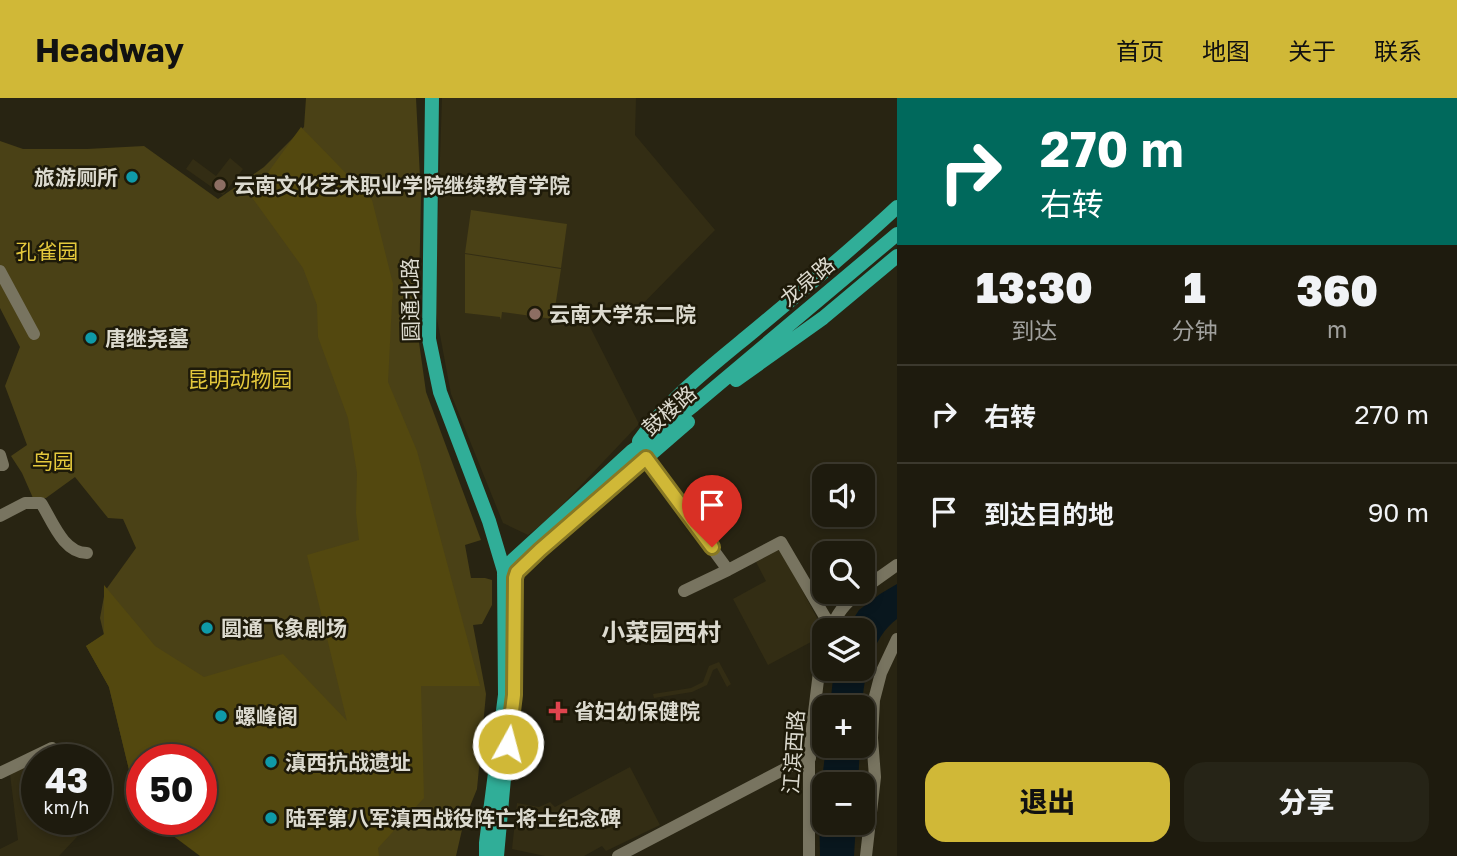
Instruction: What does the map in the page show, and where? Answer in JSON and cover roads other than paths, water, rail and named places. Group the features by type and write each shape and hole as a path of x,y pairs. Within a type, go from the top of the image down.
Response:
{"main road":[{"name":"圆通北路","path":"432,98 429,339 440,393 493,534 513,567"},
{"path":"632,451 699,390 851,262 882,231 897,208"},
{"path":"632,451 650,426 684,390 848,253 897,208"},
{"name":"龙泉路","path":"744,362 897,234"},
{"name":"龙泉路","path":"781,344 897,243"},
{"path":"737,380 781,344 823,318 897,256"},
{"path":"737,380 814,336 897,267"},
{"name":"鼓楼路","path":"513,567 632,451 666,427 744,362"},
{"name":"鼓楼路","path":"513,567 527,554 540,550 737,380"},
{"path":"493,534 504,548 513,567 514,695 497,856"},
{"path":"486,856 505,695 513,567"}],"street":[{"path":"0,271 34,334"},
{"path":"0,455 3,465 0,466"},
{"path":"646,458 728,570"},
{"path":"0,516 25,503 41,503 66,543 79,553 87,553"},
{"path":"684,591 781,542 826,618"},
{"path":"875,580 897,565"},
{"path":"835,618 846,604"},
{"path":"866,856 875,777 872,738 874,700 881,673 897,639"},
{"name":"江滨西路","path":"809,856 810,758 818,681"},
{"path":"618,856 798,761 810,758"},
{"path":"0,774 21,764"}],"place":[{"name":"旅游厕所","path":"132,177"},
{"name":"云南文化艺术职业学院继续教育学院","path":"220,185"},
{"name":"云南大学东二院","path":"535,314"},
{"name":"唐继尧墓","path":"91,338"},
{"name":"圆通飞象剧场","path":"207,628"},
{"name":"省妇幼保健院","path":"558,711"},
{"name":"螺峰阁","path":"221,716"},
{"name":"滇西抗战遗址","path":"271,762"},
{"name":"陆军第八军滇西战役阵亡将士纪念碑","path":"271,818"}],"district":[{"name":"小菜园西村","path":"661,631"}],"park label":[{"name":"孔雀园","path":"47,251"},
{"name":"昆明动物园","path":"240,379"},
{"name":"鸟园","path":"53,461"}]}
